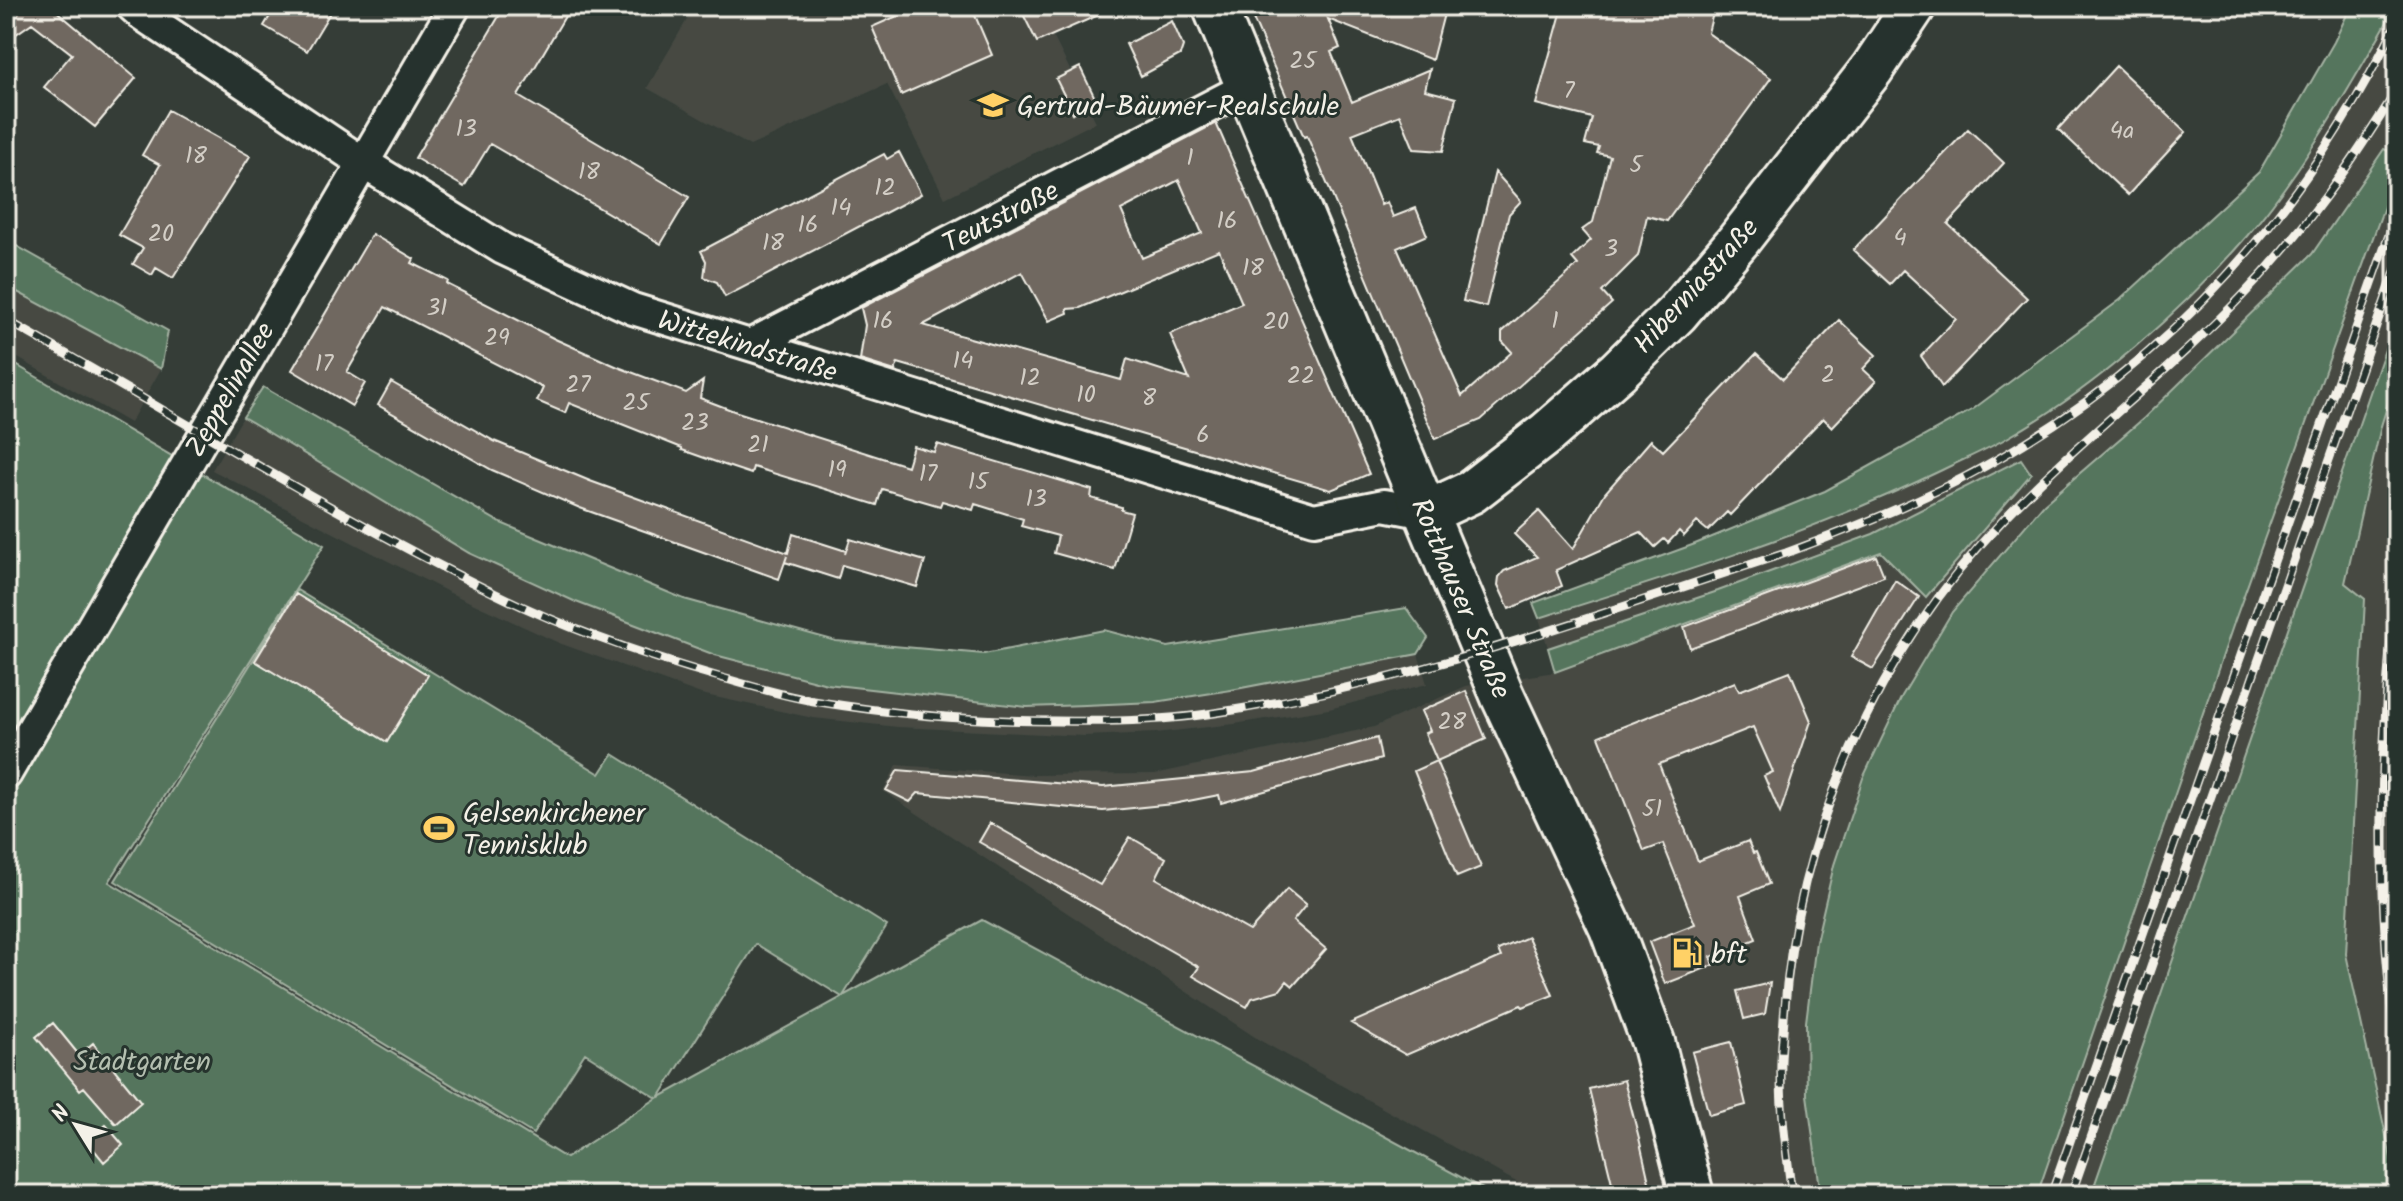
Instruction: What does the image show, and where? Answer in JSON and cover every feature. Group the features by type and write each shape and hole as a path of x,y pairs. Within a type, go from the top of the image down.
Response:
{"main road":[{"name":"Rotthauser Straße","path":"1214,6 1502,695 1611,928 1653,1042 1692,1195"},
{"name":"Hiberniastraße","path":"1426,513 1471,492 1547,433 1618,371 1677,313 1738,241 1872,69 1914,6"}],"street":[{"name":"Wittekindstraße","path":"132,6 362,162 503,249 633,309 1314,519 1384,505 1426,513"},
{"name":"Zeppelinallee","path":"6,774 455,6"},
{"name":"Teutstraße","path":"750,345 1249,86"}],"shaded area":[{"name":"Gertrud-Bäumer-Realschule","path":"695,6 1038,6 1096,122 945,198 887,84 750,146 647,88"},
{"path":"2393,6 2397,6 2397,155 2384,150 2312,254 2144,418 2044,504 1952,612 1902,696 1863,778 1834,865 1816,942 1806,1022 1807,1095 1821,1195 1540,1195 1261,1041 883,791 897,765 1034,775 1155,774 1374,727 1466,686 1555,672 1881,552 1926,596 2021,460 1873,534 1718,591 1548,648 1539,618 1721,561 1878,501 2008,438 2093,381 2179,309 2247,236 2315,146 2386,24"},
{"path":"2397,171 2397,315 2091,1195 2037,1195 2235,620"},
{"path":"6,286 161,369 130,423 6,351"},
{"path":"2397,375 2397,1185 2346,954 2365,599 2345,584 2381,426"},
{"path":"243,417 469,553 576,602 715,655 827,684 1027,707 1155,702 1418,654 1427,684 1329,709 1234,724 1156,733 1084,736 898,727 813,718 701,694 559,643 448,592 212,470"}],"green space":[{"path":"2351,6 2393,6 2386,24 2304,160 2267,211 2222,264 2166,320 2104,373 2007,438 1893,493 1743,552 1539,618 1533,603 1695,544 1825,491 1972,410 2120,300 2259,172 2334,42"},
{"path":"2384,149 2397,155 2397,171 2235,620 2037,1195 1821,1195 1807,1095 1806,1022 1816,942 1834,865 1863,778 1902,696 1952,612 2044,504 2144,418 2312,254"},
{"path":"6,240 168,331 161,369 6,286"},
{"path":"2397,315 2397,375 2381,426 2345,583 2365,599 2346,954 2397,1195 2091,1195"},
{"name":"Stadtgarten","path":"6,359 324,545 109,882 566,1158 657,1098 585,1053 533,1134 115,881 297,590 600,774 613,754 887,926 843,996 982,920 1494,1195 6,1195","holes":["756,944 842,997 660,1097"]},
{"path":"263,387 501,523 684,599 836,641 984,654 1104,630 1168,647 1406,608 1428,638 1418,654 1155,702 1027,707 827,684 715,655 576,602 469,553 243,417"},
{"path":"2021,459 2031,474 1926,597 1881,552 1555,672 1548,648 1718,591 1873,534"}],"building":[{"path":"6,6 56,6 53,8 136,78 95,127 44,87 72,54 32,23 6,41"},
{"path":"276,6 334,6 307,51 264,26"},
{"path":"505,6 571,6 518,96 689,197 661,244 490,144 464,187 415,158"},
{"path":"920,6 971,6 992,55 901,95 872,27"},
{"path":"1019,6 1119,6 1037,42"},
{"path":"1271,6 1446,6 1432,60 1328,19 1340,48 1331,52 1352,102 1430,69 1425,90 1456,98 1443,151 1414,149 1400,115 1352,134 1381,205 1387,202 1393,217 1416,208 1427,235 1397,248 1462,396 1512,352 1502,341 1502,332 1578,265 1572,258 1591,240 1582,230 1593,222 1610,156 1597,153 1599,147 1585,144 1592,118 1536,104 1563,6 1686,6 1713,13 1708,33 1771,78 1667,221 1647,216 1638,256 1602,292 1612,303 1481,420 1435,439 1307,136 1304,137 1251,14"},
{"path":"1172,21 1183,46 1180,55 1141,76 1126,44"},
{"path":"2116,66 2186,132 2128,195 2058,129"},
{"path":"1080,67 1096,100 1073,113 1056,79"},
{"path":"168,110 250,156 173,278 156,268 152,275 133,264 143,248 119,235 160,165 142,155"},
{"path":"1216,123 1369,474 1331,490 898,363 895,371 860,360 865,325 861,308","holes":["1179,180 1202,233 1142,258 1121,210","1219,250 1242,303 1170,334 1189,379 1127,359 1121,380 923,325 1022,272 1049,321 1068,313 1067,309 1080,308"]},
{"path":"1968,129 2004,163 1948,224 2027,298 1942,387 1921,356 1956,319 1903,270 1890,284 1853,250"},
{"path":"899,152 921,194 725,297 717,282 704,277 706,261 701,251 884,154 887,159"},
{"path":"1495,172 1521,201 1509,214 1486,307 1463,301"},
{"path":"372,234 414,259 412,263 448,281 447,284 555,339 686,393 703,381 700,398 734,411 907,466 913,446 934,452 937,444 1092,490 1091,498 1132,513 1115,570 1054,553 1058,536 1021,526 1023,519 975,504 973,510 942,501 940,506 882,489 877,505 753,467 751,474 682,450 569,403 565,413 537,401 543,388 385,307 347,372 365,383 352,406 292,370"},
{"path":"1839,320 1876,355 1863,369 1876,381 1832,427 1823,418 1730,515 1727,512 1708,531 1697,522 1684,536 1679,531 1668,543 1664,539 1655,547 1641,532 1556,570 1562,586 1509,609 1498,585 1499,577 1504,571 1537,557 1514,534 1539,511 1573,549 1605,493 1651,440 1663,451 1756,354 1783,379"},
{"path":"391,382 494,441 590,481 788,553 793,534 846,551 850,539 925,561 917,587 842,565 838,579 785,562 787,556 779,579 580,508 492,470 378,405"},
{"path":"1876,556 1884,576 1690,648 1684,627"},
{"path":"1895,580 1919,597 1873,669 1851,657"},
{"path":"296,594 428,675 387,742 255,661"},
{"path":"1790,671 1811,721 1780,813 1764,776 1773,772 1753,727 1659,764 1698,861 1748,841 1769,884 1740,896 1756,939 1711,957 1714,965 1665,984 1649,942 1695,924 1663,844 1644,851 1599,736 1735,682 1739,691"},
{"path":"1466,691 1486,739 1437,761 1425,733 1430,731 1421,711"},
{"path":"1377,738 1381,759 1221,803 1219,795 1173,804 1103,811 918,793 910,802 886,790 898,770 1103,787 1254,772"},
{"path":"1436,761 1481,867 1457,877 1414,771"},
{"path":"990,823 1100,885 1130,837 1166,858 1156,878 1250,931 1287,889 1306,905 1293,921 1326,949 1293,986 1287,981 1280,990 1252,998 1247,1007 1193,976 1199,967 979,842"},
{"path":"1528,937 1553,995 1523,1007 1521,1005 1406,1055 1351,1023 1501,957 1498,950"},
{"path":"1770,983 1765,1014 1744,1019 1737,991"},
{"path":"53,1023 79,1055 93,1043 141,1102 116,1124 84,1087 80,1090 36,1037"},
{"path":"1731,1042 1746,1105 1709,1115 1692,1052"},
{"path":"1624,1080 1652,1195 1615,1195 1595,1114 1589,1089"},
{"path":"106,1125 123,1145 104,1162 87,1141"}],"railway":[{"path":"6,320 433,562 550,619 662,660 795,697 908,714 1075,721 1146,720 1200,715 1275,703 1423,668 1786,553 1921,498 2036,436 2101,390 2162,340 2218,285 2270,225 2316,161 2359,94 2397,22"},
{"path":"1792,1195 1783,1121 1781,1069 1792,948 1806,879 1826,813 1851,748 1882,686 1918,626 1959,570 2005,518 2213,325 2285,248 2344,171 2397,90"},
{"path":"2051,1195 2397,212"},
{"path":"2071,1195 2397,266"},
{"path":"2397,578 2383,755 2382,814 2385,932 2397,1050"}],"place":[{"name":"Gertrud-Bäumer-Realschule","path":"993,105"},
{"name":"Gelsenkirchener Tennisklub","path":"439,828"},
{"name":"bft","path":"1687,953"}]}
